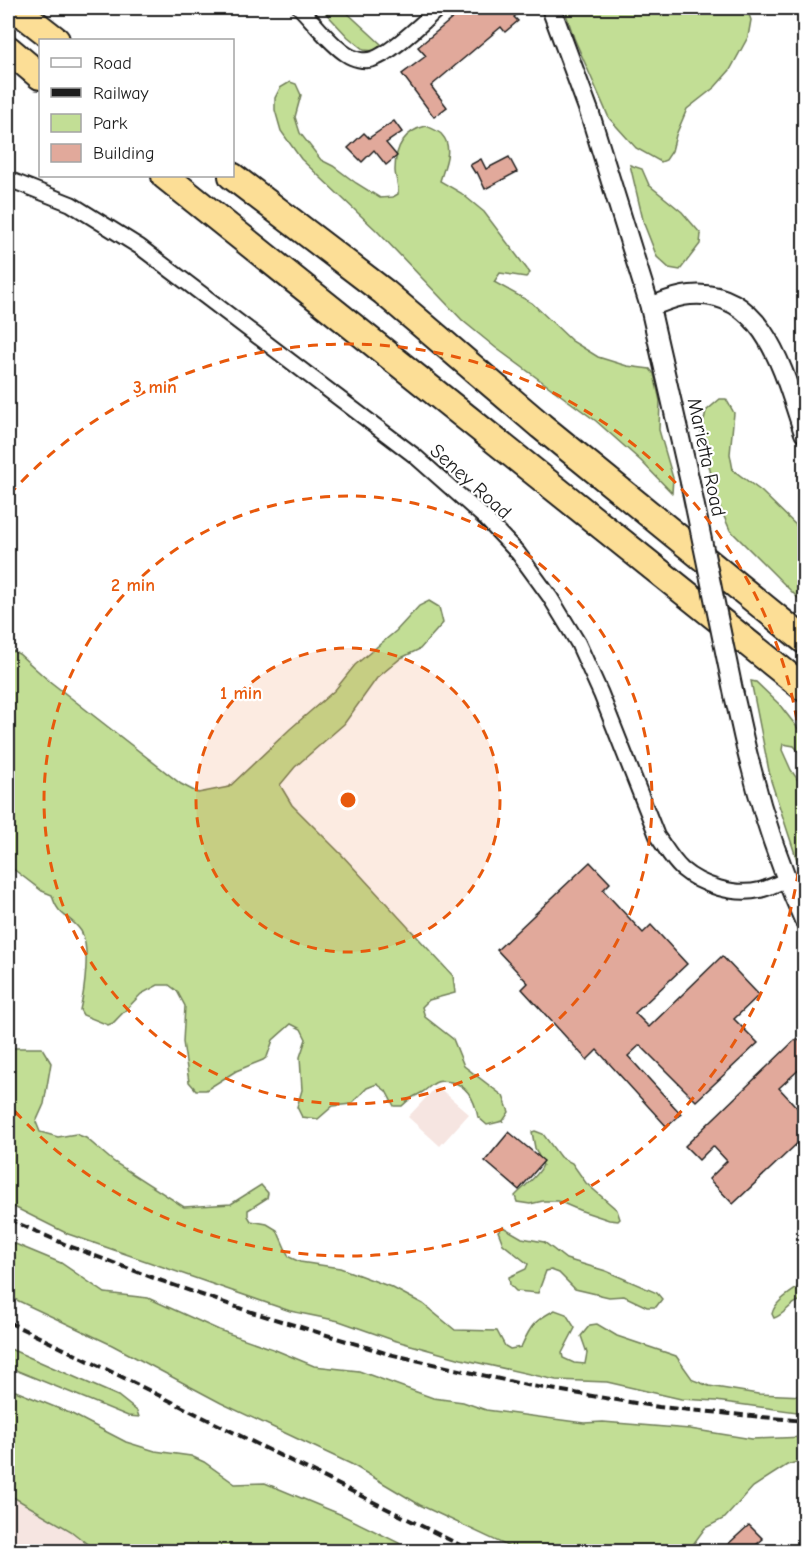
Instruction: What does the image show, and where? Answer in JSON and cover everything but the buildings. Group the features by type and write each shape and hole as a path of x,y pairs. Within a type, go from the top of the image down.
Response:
{"highway":[{"path":"15,8 56,39"},
{"path":"8,49 39,75"},
{"path":"166,177 804,688"},
{"path":"233,177 384,292 541,426 804,640"}],"street":[{"path":"300,8 342,51 357,59 365,60 374,59 391,49 439,8"},
{"name":"Marietta Road","path":"551,8 589,111 650,307 690,482 750,767 786,880 804,920"},
{"name":"Seney Road","path":"8,179 71,204 140,247 415,456 458,493 518,553 550,597 578,643 601,694 657,836 669,855 698,880 716,888 738,891 759,890 786,880"},
{"path":"650,307 675,298 706,295 721,297 746,312 767,335 777,355 804,433"}],"shaded area":[{"path":"437,1086 469,1114 440,1146 408,1117"},
{"path":"8,1477 110,1551 8,1551"}],"green space":[{"path":"321,8 342,8 381,44 375,51 364,50 348,37"},
{"path":"564,8 744,8 747,9 751,20 748,37 730,70 715,87 687,109 672,151 666,160 661,162 636,148 609,118 574,38"},
{"path":"290,82 296,84 301,95 295,117 300,133 321,160 380,198 393,197 398,194 395,162 402,141 418,128 426,126 441,134 446,140 448,152 440,181 461,193 484,212 530,273 526,277 500,273 494,282 532,303 572,341 598,357 627,366 650,369 654,374 660,401 659,430 673,478 672,493 641,461 596,421 463,321 377,231 301,159 281,131 275,110 275,98 280,88"},
{"path":"630,165 642,169 649,185 682,212 701,234 700,244 680,270 669,268 657,257 644,224"},
{"path":"720,399 726,399 734,413 730,454 733,470 761,491 804,533 804,604 730,530 718,503 701,433 706,411"},
{"path":"429,601 439,607 443,623 420,649 401,658 377,678 344,724 295,767 280,785 292,805 341,854 453,976 455,993 429,1000 422,1007 425,1017 453,1039 464,1066 503,1096 509,1112 503,1121 487,1125 478,1117 473,1100 466,1090 457,1084 440,1081 402,1106 394,1106 386,1091 377,1084 367,1088 351,1104 333,1106 318,1119 302,1117 297,1107 302,1090 300,1057 306,1039 301,1029 291,1024 273,1040 267,1057 263,1060 236,1071 206,1090 196,1090 189,1082 183,1042 185,1006 177,991 169,985 158,985 141,994 113,1023 108,1025 83,1015 80,1010 85,982 86,948 81,931 61,912 52,895 42,891 8,865 8,649 19,654 48,680 181,784 198,793 229,787 335,690 355,665 396,631 419,606"},
{"path":"751,681 756,682 779,704 804,736 804,757 794,746 783,744 782,750 791,770 804,789 804,871 797,860 771,781"},
{"path":"8,1048 42,1048 51,1063 44,1104 36,1122 40,1132 58,1137 76,1134 86,1138 114,1162 184,1207 231,1204 261,1185 268,1193 267,1198 248,1210 248,1216 251,1221 267,1224 277,1230 289,1257 300,1262 340,1268 391,1287 423,1304 455,1330 497,1331 505,1346 510,1349 521,1347 534,1324 555,1310 566,1314 575,1328 562,1353 563,1358 574,1363 585,1364 587,1353 581,1336 590,1325 597,1324 617,1336 676,1356 693,1380 709,1386 758,1394 804,1396 804,1413 716,1401 681,1399 607,1382 556,1380 461,1359 393,1340 339,1321 290,1311 68,1234 8,1204"},
{"path":"532,1132 543,1134 560,1157 572,1163 586,1183 617,1210 620,1219 618,1221 579,1210 558,1201 530,1204 517,1202 515,1196 543,1165 535,1148"},
{"path":"503,1227 522,1238 544,1242 566,1259 606,1271 657,1293 662,1299 656,1307 647,1307 624,1296 609,1297 575,1289 559,1273 551,1270 546,1271 538,1293 516,1291 510,1285 509,1277 526,1269 528,1264 503,1244 498,1231"},
{"path":"8,1241 61,1263 105,1293 148,1298 219,1330 314,1366 359,1371 433,1398 463,1402 486,1410 584,1423 603,1422 690,1429 752,1439 804,1437 804,1460 787,1465 753,1487 725,1518 705,1528 690,1551 518,1551 420,1505 351,1464 221,1403 112,1345 8,1296"},
{"path":"804,1283 804,1300 774,1318 772,1314 777,1304"},
{"path":"8,1348 118,1396 137,1411 139,1417 128,1416 8,1367"},
{"path":"8,1388 72,1414 126,1442 155,1451 191,1456 204,1462 235,1484 265,1483 342,1515 399,1543 406,1551 96,1551 71,1531 8,1494"}],"railway":[{"path":"8,1219 69,1246 159,1280 245,1310 389,1354 526,1385 659,1407 804,1421"},
{"path":"8,1322 474,1552"}]}
